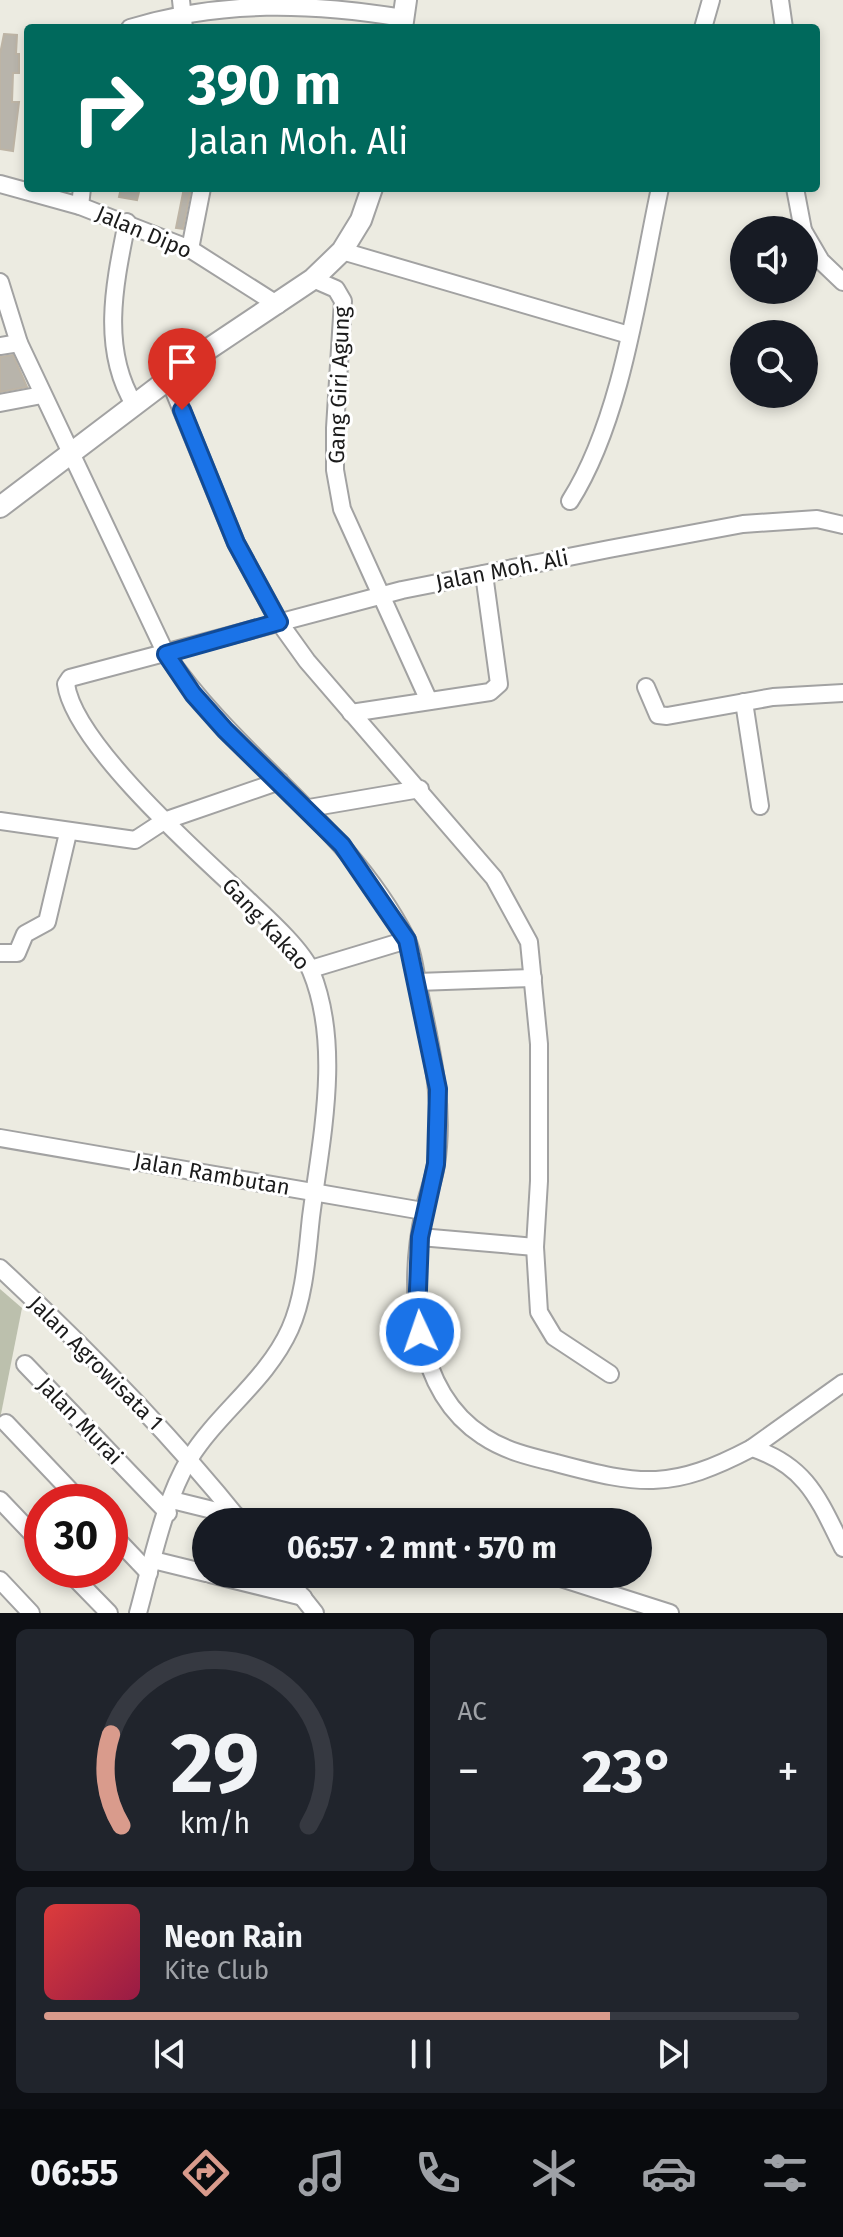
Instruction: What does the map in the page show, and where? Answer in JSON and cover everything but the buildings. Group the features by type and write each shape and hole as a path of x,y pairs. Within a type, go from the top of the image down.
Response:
{"street":[{"path":"704,24 711,0"},
{"path":"780,0 783,24"},
{"path":"145,24 182,14 273,4 324,5 404,15"},
{"name":"Jalan Dipo","path":"0,184 24,191"},
{"name":"Jalan Dipo","path":"29,192 127,222 190,249 278,305"},
{"path":"80,206 82,192"},
{"path":"190,249 201,192"},
{"path":"0,507 207,350 313,279 342,251 361,220 371,192"},
{"path":"570,501 599,444 629,335 659,192"},
{"path":"796,192 801,216"},
{"path":"127,222 112,310 123,386 134,404"},
{"path":"342,251 629,335"},
{"path":"818,256 843,282"},
{"name":"Gang Giri Agung","path":"313,279 336,289 343,301 335,470 342,509 381,596"},
{"path":"0,282 19,343 42,395 166,654 193,694 225,730 309,808 342,845 407,940 438,1089 436,1164 423,1211 417,1316 422,1348 454,1411 480,1435 518,1453 607,1477 645,1482 683,1479 752,1448 843,1383"},
{"path":"0,346 19,343"},
{"path":"169,379 236,543 279,622 351,713 494,878 516,913 529,942 539,1044 539,1181 535,1247 539,1312 554,1337 610,1374"},
{"path":"0,403 42,395"},
{"name":"Jalan Moh. Ali","path":"166,654 381,596 743,524 817,519 843,525"},
{"path":"351,713 490,692 499,684 484,574"},
{"path":"381,596 429,701"},
{"name":"Gang Kakao","path":"138,1613 170,1506 190,1459 256,1380 290,1329 302,1282 325,1092 322,1009 311,969 255,906 164,821 117,771 70,701 66,684 70,678 166,654"},
{"path":"646,687 658,715 744,702 843,693"},
{"path":"744,702 760,806"},
{"path":"0,821 68,833 135,840 164,821 280,781"},
{"path":"309,808 420,789"},
{"path":"0,953 17,953 25,934 47,922 68,833"},
{"path":"311,969 407,940"},
{"path":"417,982 533,978"},
{"name":"Jalan Rambutan","path":"0,1138 423,1211"},
{"path":"420,1237 535,1247"},
{"name":"Jalan Agrowisata 1","path":"0,1268 71,1334 190,1459 230,1508"},
{"name":"Jalan Murai","path":"25,1364 170,1506"},
{"path":"6,1423 64,1484"},
{"path":"752,1448 774,1455 796,1469 815,1492 843,1548"},
{"path":"0,1500 24,1525"},
{"path":"170,1506 192,1510"},
{"path":"128,1547 151,1566 192,1572"},
{"path":"0,1580 31,1613"},
{"path":"85,1588 109,1613"},
{"path":"266,1588 303,1597"},
{"path":"296,1588 315,1613"},
{"path":"592,1588 670,1613"}],"shaded area":[{"path":"0,1289 22,1308 0,1419"}],"route":[{"path":"182,410 236,543 279,622 166,654 193,694 225,730 309,808 342,845 407,940 438,1089 436,1164 423,1211 420,1237 417,1316 420,1332"}]}
